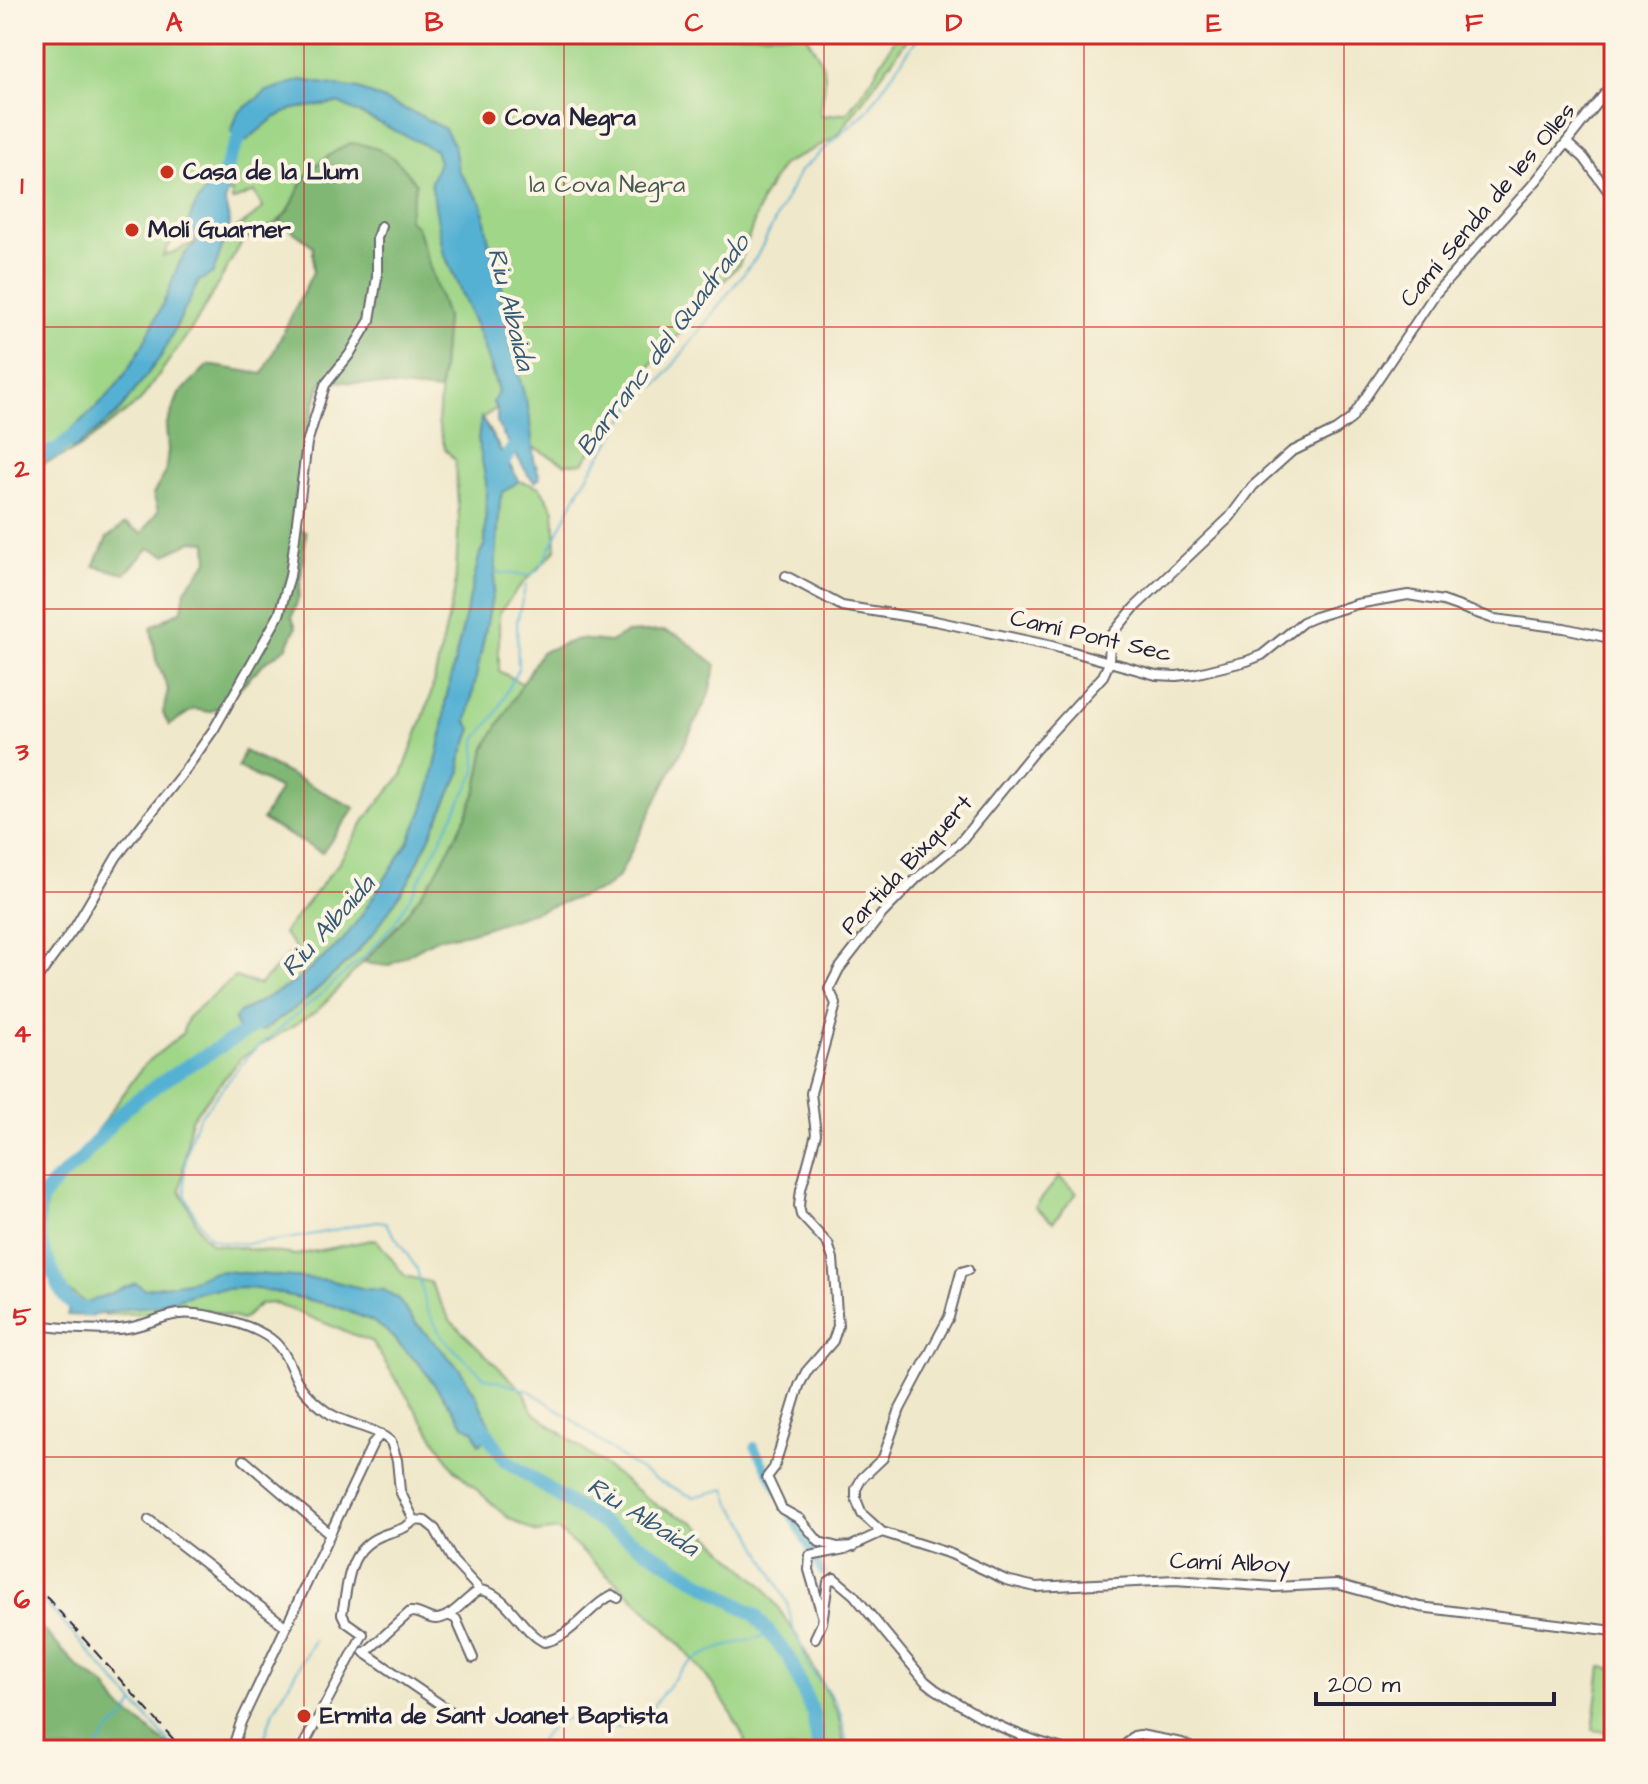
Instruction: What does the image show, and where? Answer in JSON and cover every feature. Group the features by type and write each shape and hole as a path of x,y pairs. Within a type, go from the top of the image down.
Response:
{"street":[{"name":"Camí Senda de les Olles","path":"1109,663 1110,637 1134,608 1230,517 1253,486 1291,452 1336,430 1351,419 1435,294 1506,216 1614,82"},
{"path":"1567,143 1584,158 1614,199"},
{"path":"34,983 75,927 117,856 214,729 279,615 290,576 307,443 325,385 354,349 370,320 377,277 377,238 381,226"},
{"name":"Camí Pont Sec","path":"786,576 842,606 1052,646 1156,675 1194,674 1262,655 1303,622 1315,617 1357,604 1408,595 1443,601 1494,619 1564,628 1614,639"},
{"name":"Partida Bixquert","path":"854,1546 838,1547 819,1542 800,1519 782,1509 767,1477 774,1468 799,1386 806,1372 833,1341 838,1326 833,1259 828,1244 801,1215 799,1206 816,1134 811,1093 836,1004 829,989 839,969 882,914 916,879 960,842 1035,750 1103,676 1109,663"},
{"path":"822,1615 809,1570 810,1556 854,1546 882,1532 862,1514 856,1489 862,1478 883,1458 900,1409 949,1317 961,1272 968,1270"},
{"path":"34,1325 120,1329 139,1327 178,1314 210,1316 263,1334 287,1358 296,1379 322,1408 329,1414 381,1434 393,1446 400,1491 414,1520"},
{"path":"232,1750 241,1722 285,1626 373,1443 381,1434"},
{"path":"244,1460 329,1533"},
{"path":"149,1520 285,1626"},
{"path":"414,1520 425,1521 432,1526 453,1561 480,1590 491,1593 506,1604 527,1629 544,1642 564,1633 600,1601 612,1595 618,1598"},
{"path":"301,1750 363,1634 346,1622 342,1614 353,1560 361,1548 373,1540 408,1527 414,1520"},
{"name":"Camí Alboy","path":"882,1532 951,1554 1006,1580 1036,1587 1175,1580 1274,1587 1337,1584 1420,1607 1614,1631"},
{"path":"815,1638 822,1623 828,1582 834,1578 854,1595 935,1689 1001,1729 1067,1750"},
{"path":"365,1653 410,1612 416,1611 437,1619 448,1615 480,1590"},
{"path":"448,1615 456,1619 473,1658"},
{"path":"356,1647 450,1711"},
{"path":"1120,1750 1134,1736 1140,1735 1182,1743 1196,1750"}],"green space":[{"name":"la Cova Negra","path":"34,34 805,34 824,71 820,112 823,116 847,113 898,34 911,34 840,132 782,165 762,199 739,265 654,361 583,463 565,464 529,445 443,251 478,331 498,392 493,403 497,408 482,418 519,481 540,487 554,510 556,550 522,584 499,613 499,671 523,684 485,748 477,789 435,875 398,925 317,1011 241,1058 191,1119 180,1190 202,1234 212,1244 296,1255 376,1239 405,1276 430,1282 450,1320 525,1393 532,1411 659,1507 694,1522 764,1587 797,1636 838,1714 845,1750 749,1750 714,1687 640,1604 558,1530 537,1533 507,1517 454,1469 372,1342 275,1303 260,1304 242,1320 208,1310 104,1315 64,1288 41,1237 47,1201 144,1065 182,1034 188,1017 235,977 259,985 296,948 283,933 338,864 367,817 402,775 430,698 455,588 459,519 455,460 445,449 438,423 446,317 417,227 301,186 294,205 279,221 242,242 195,324 140,401 78,449 34,468","holes":["232,192 232,201 254,192 263,208 230,230 163,256 170,243 221,195"]},
{"path":"350,143 389,154 416,184 408,219 417,227 446,317 440,391 325,380 320,385 303,446 292,522 306,533 299,596 292,617 296,627 287,647 263,664 221,707 209,712 194,709 169,725 163,713 168,689 156,660 151,627 182,610 185,590 208,561 207,542 192,541 166,555 149,548 125,574 94,566 107,538 125,524 142,533 158,511 153,494 165,474 168,450 166,426 179,394 208,365 263,374 313,272 313,246 279,221 312,170 323,159"},
{"path":"663,631 679,636 716,665 708,697 619,876 604,889 469,933 438,938 388,966 363,963 398,925 435,875 477,789 485,748 541,652 578,639 610,642 626,633"},
{"path":"244,751 355,808 322,853 262,820 280,789 238,767"},
{"path":"1059,1177 1077,1193 1053,1222 1035,1207"},
{"path":"34,1620 78,1667 106,1686 119,1706 175,1750 34,1750"},
{"path":"1601,1667 1614,1669 1614,1733 1593,1730"}],"water":[{"path":"301,80 359,89 445,129 454,145 458,170 482,204 490,248 502,273 501,302 509,324 511,349 519,358 519,377 529,411 534,460 540,478 535,482 497,424 497,408 493,403 498,392 497,384 443,251 431,182 439,162 435,150 338,103 293,109 274,118 242,144 231,132 238,113 267,91"},
{"path":"215,178 228,180 225,203 230,224 213,273 199,281 162,355 117,414 73,450 65,436 110,393 148,335 180,261 195,244 195,232 189,229 189,222 198,202"},
{"path":"481,418 519,481 502,493 500,501 494,588 467,722 472,729 460,761 461,771 409,881 373,934 351,959 300,1005 262,1031 238,1029 234,1020 239,1013 297,981 342,941 409,841 422,812 431,785 443,730 445,703 480,553 485,544 486,482 478,439"},
{"path":"223,1271 328,1280 384,1290 397,1298 415,1322 459,1368 476,1395 493,1433 479,1444 474,1431 465,1426 420,1365 385,1330 372,1321 335,1306 245,1288 207,1290 155,1306 89,1316 67,1315 70,1306 86,1303 136,1283 144,1289 188,1282"}],"waterway":[{"name":"Barranc del Quadrado","path":"493,572 530,576 541,567 580,488 635,402 661,381 757,256 800,171 867,111 920,34"},
{"name":"Riu Albaida","path":"219,195 230,156 246,125"},
{"name":"Riu Albaida","path":"34,457 55,451 81,430"},
{"name":"Riu Albaida","path":"495,473 519,440 518,435"},
{"path":"526,585 517,621 518,669 496,714 476,740 476,772 413,892 393,925 365,956 248,1056 201,1115 187,1154 186,1196 208,1236 222,1241 264,1242 376,1221 385,1222 417,1269 427,1310 443,1338 484,1377 530,1391 624,1460 693,1497 726,1489 731,1504 749,1528 787,1603 795,1635 808,1666 835,1701 848,1750"},
{"name":"Riu Albaida","path":"87,1309 67,1300 43,1250 38,1218 44,1195 129,1106 264,1020"},
{"path":"34,1283 54,1272"},
{"name":"Riu Albaida","path":"478,1420 505,1460 566,1501 755,1615 790,1659 813,1714 819,1750"},
{"path":"754,1446 822,1572"},
{"path":"34,1590 176,1750"},
{"path":"535,1750 547,1731 560,1721 572,1718 608,1726 630,1725 653,1706 678,1674 694,1660 770,1634"},
{"path":"261,1750 272,1714 314,1640"},
{"path":"96,1749 133,1705"}],"railway":[{"path":"34,887 43,843 43,768"},
{"path":"34,1583 183,1750"}],"place":[{"name":"Cova Negra","path":"489,118"},
{"name":"Casa de la Llum","path":"167,172"},
{"name":"Molí Guarner","path":"132,230"},
{"name":"Ermita de Sant Joanet Baptista","path":"304,1716"}]}
